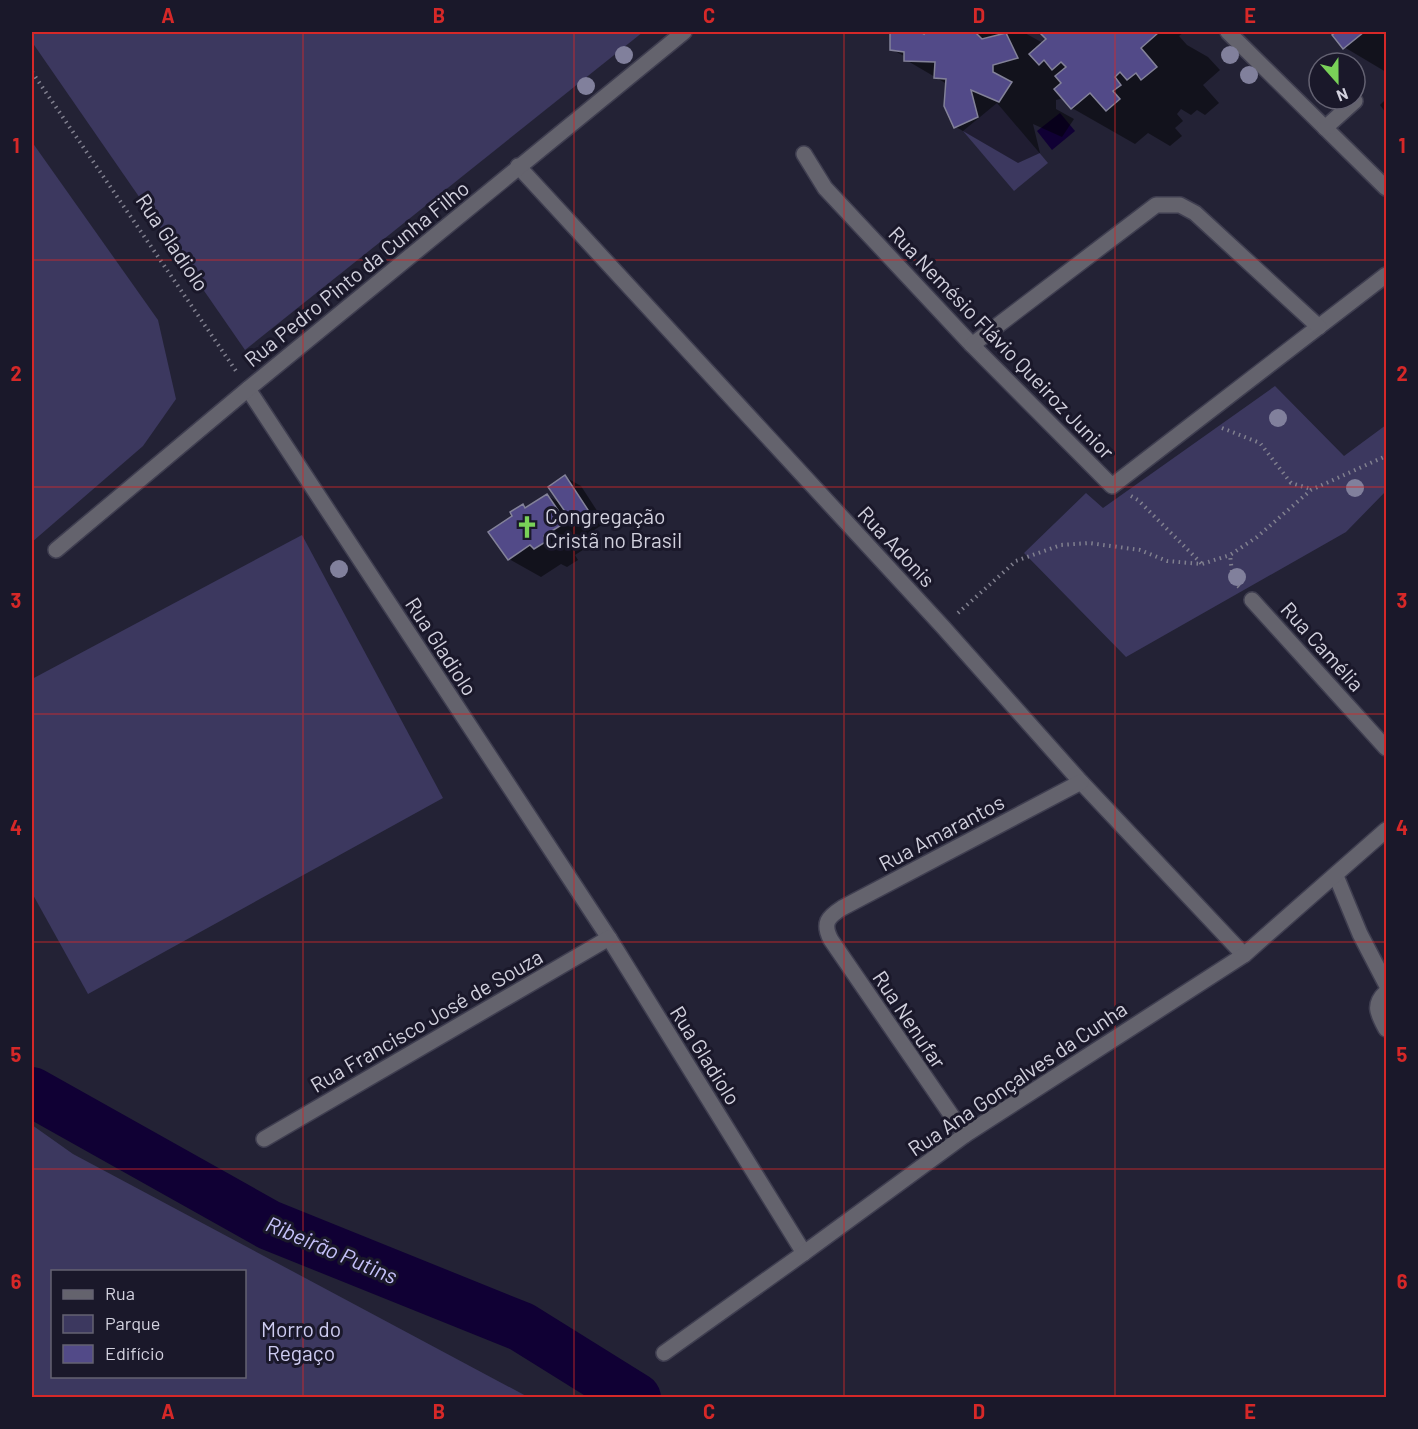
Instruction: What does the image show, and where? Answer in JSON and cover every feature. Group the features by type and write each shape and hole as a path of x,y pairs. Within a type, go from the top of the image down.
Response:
{"street":[{"name":"Rua Pedro Pinto da Cunha Filho","path":"56,550 518,166 684,32"},
{"path":"1228,32 1386,189"},
{"path":"1325,128 1343,111"},
{"name":"Rua Nemésio Flávio Queiroz Junior","path":"804,154 825,188 972,345 1112,486 1386,275"},
{"name":"Rua Adonis","path":"518,166 943,627 1081,782 1244,955"},
{"path":"972,345 1156,205 1180,205 1195,213 1319,327"},
{"name":"Rua Gladiolo","path":"248,389 609,938 804,1253"},
{"name":"Rua Camélia","path":"1252,600 1386,748"},
{"name":"Rua Amarantos","path":"826,925 830,917 842,908 1081,782"},
{"name":"Rua Ana Gonçalves da Cunha","path":"664,1353 965,1135 1244,955 1386,830"},
{"path":"1336,876 1360,934 1386,984"},
{"name":"Rua Nenufar","path":"826,925 831,940 965,1135"},
{"name":"Rua Francisco José de Souza","path":"264,1139 609,938"},
{"path":"1386,992 1380,998 1377,1009 1386,1029"}],"path":[{"name":"Rua Gladiolo","path":"32,72 248,389"},
{"path":"1200,419 1260,443 1291,483 1311,490"},
{"path":"943,627 1016,561 1060,545 1089,543 1140,550 1167,561 1202,564 1230,555 1257,537 1311,490 1386,456"},
{"path":"1112,486 1138,500 1202,564"},
{"path":"1230,555 1233,581 1252,600"}],"green space":[{"path":"32,32 643,32 245,350 32,42"},
{"path":"997,103 1048,163 1014,191 963,131"},
{"path":"32,142 158,320 176,399 143,446 32,542"},
{"path":"1275,386 1344,456 1386,425 1386,491 1346,532 1126,657 1024,553 1086,493 1103,508"},
{"path":"302,535 443,798 88,994 32,893 32,679"},
{"name":"Morro do Regaço","path":"32,1125 73,1154 528,1397 32,1397"}],"shaded area":[{"path":"1060,113 1075,131 1052,150 1037,131"}],"building":[{"path":"890,32 924,34 924,32 979,32 977,34 982,39 1006,33 1018,58 993,65 993,72 1012,82 999,102 971,90 978,117 954,128 944,106 946,79 934,78 935,62 904,61 904,52 890,50"},
{"path":"1039,32 1156,32 1158,33 1141,48 1157,67 1141,80 1136,73 1127,80 1120,72 1115,77 1121,85 1113,91 1120,99 1106,111 1090,93 1071,109 1054,89 1061,83 1055,76 1066,67 1061,62 1052,70 1044,60 1039,65 1029,54 1046,39"},
{"path":"1336,32 1364,32 1343,49 1332,35"},
{"path":"565,475 590,513 573,523 548,487"},
{"name":"Congregação Cristã no Brasil","path":"547,494 566,522 544,536 547,541 534,549 530,545 508,560 488,532 512,516 510,512 523,504 525,508"}],"waterway":[{"name":"Ribeirão Putins","path":"32,1092 269,1225 522,1327 636,1398"}],"place":[{"name":"Congregação Cristã no Brasil","path":"527,527"}]}
